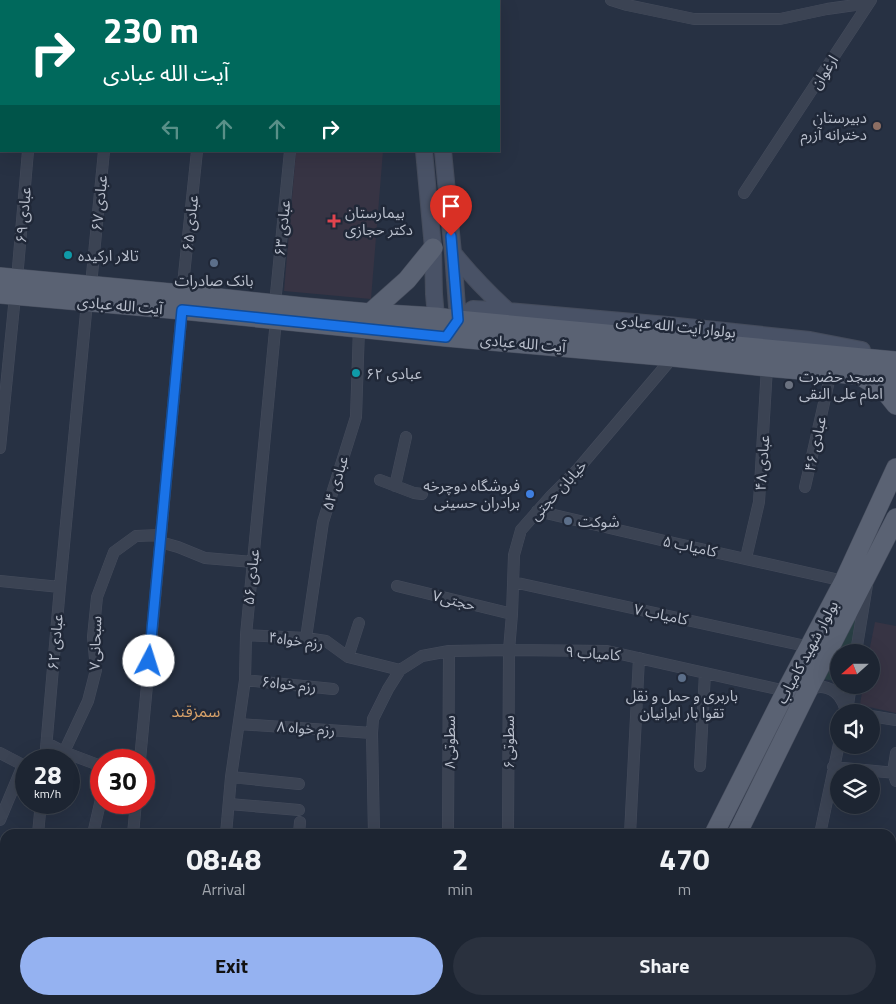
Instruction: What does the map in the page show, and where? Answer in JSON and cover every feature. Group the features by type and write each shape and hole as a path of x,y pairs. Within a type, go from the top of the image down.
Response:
{"main road":[{"path":"424,152 434,248 436,317 446,337 458,320 443,152"},
{"path":"364,320 406,280 434,248"},
{"path":"453,253 484,290 508,311"},
{"name":"آیت الله عبادی","path":"8,286 364,320 446,337 858,374 896,380"},
{"name":"بولوار آیت الله عبادی","path":"458,320 473,309 508,311 801,339 892,355"},
{"name":"آیت الله عبادی","path":"364,320 436,317 840,356 892,355"},
{"path":"858,374 884,390 896,405"},
{"name":"بولوار شهید کامیاب","path":"717,829 844,581 896,468"},
{"name":"بولوار شهید کامیاب","path":"738,829 896,518"}],"street":[{"path":"611,0 694,19 780,19 870,2"},
{"name":"ارغوان","path":"744,193 870,2"},
{"name":"عبادی ۶۹","path":"0,448 8,286 28,152"},
{"name":"عبادی ۶۷","path":"89,294 104,152"},
{"name":"عبادی ۶۵","path":"141,749 197,152"},
{"name":"عبادی ۶۳","path":"276,312 290,152"},
{"name":"عبادی ۶۲","path":"46,749 89,294"},
{"name":"عبادی ۵۶","path":"226,829 231,777 245,680 246,635 276,312"},
{"name":"عبادی ۵۴","path":"306,638 323,522 356,417 364,320"},
{"name":"خیابان حجتی","path":"509,650 514,555 522,530 537,510 578,469 673,357"},
{"name":"عبادی ۴۸","path":"746,558 759,502 767,367"},
{"name":"عبادی ۴۶","path":"805,487 831,372"},
{"path":"395,486 406,437"},
{"path":"380,480 414,493 422,494"},
{"name":"کامیاب ۵","path":"537,510 844,581"},
{"name":"سبحانی۷","path":"65,749 88,702 96,670 93,637 97,597 114,552 136,536 160,538"},
{"path":"160,538 205,558 253,562"},
{"path":"857,644 870,570"},
{"path":"0,581 60,587"},
{"name":"کامیاب ۷","path":"513,582 810,647"},
{"name":"حجتی۷","path":"397,586 512,614"},
{"path":"348,657 359,623"},
{"name":"رزم خواه۴","path":"246,635 326,641 348,657 400,670"},
{"name":"سطوتی۶","path":"508,829 509,650"},
{"name":"کامیاب ۹","path":"400,670 422,656 449,651 607,651 786,691"},
{"name":"سطوتی۸","path":"448,829 449,651"},
{"path":"630,829 639,658"},
{"path":"374,829 373,719 400,670"},
{"path":"700,766 705,674"},
{"name":"رزم خواه۶","path":"245,680 333,689"},
{"path":"806,694 811,689 824,687 837,693 844,704"},
{"path":"880,717 896,720"},
{"name":"رزم خواه ۸","path":"239,724 372,733"},
{"path":"47,743 58,749"},
{"path":"0,753 15,760"},
{"path":"880,773 895,775 896,753"},
{"path":"231,777 299,784"},
{"path":"821,829 830,782"},
{"path":"0,820 15,786"},
{"path":"229,804 299,810"},
{"path":"38,829 40,814"},
{"path":"94,829 98,814"},
{"path":"133,829 135,814"}],"shaded area":[{"name":"بیمارستان دکتر حجازی","path":"296,152 383,152 371,299 284,291"},
{"path":"875,622 896,626 896,713 880,709 880,704 860,704 862,694 880,694 880,644 871,644"}],"green space":[{"path":"858,613 852,644 842,644"},
{"path":"830,666 830,680 823,679"}],"place":[{"name":"دبیرستان دخترانه آزرم","path":"877,126"},
{"name":"بیمارستان دکتر حجازی","path":"334,221"},
{"name":"تالار ارکیده","path":"68,255"},
{"name":"بانک صادرات","path":"214,263"},
{"name":"عبادی ۶۲","path":"356,373"},
{"name":"مسجد حضرت امام علی النقی","path":"789,385"},
{"name":"فروشگاه دوچرخه برادران حسینی","path":"530,494"},
{"name":"شوكت","path":"568,521"},
{"name":"باربری و حمل و نقل تقوا بار ایرانیان","path":"682,678"}],"district":[{"name":"سمزقند","path":"196,711"}],"route":[{"path":"149,661 182,310 446,337 458,320 451,236"}]}
